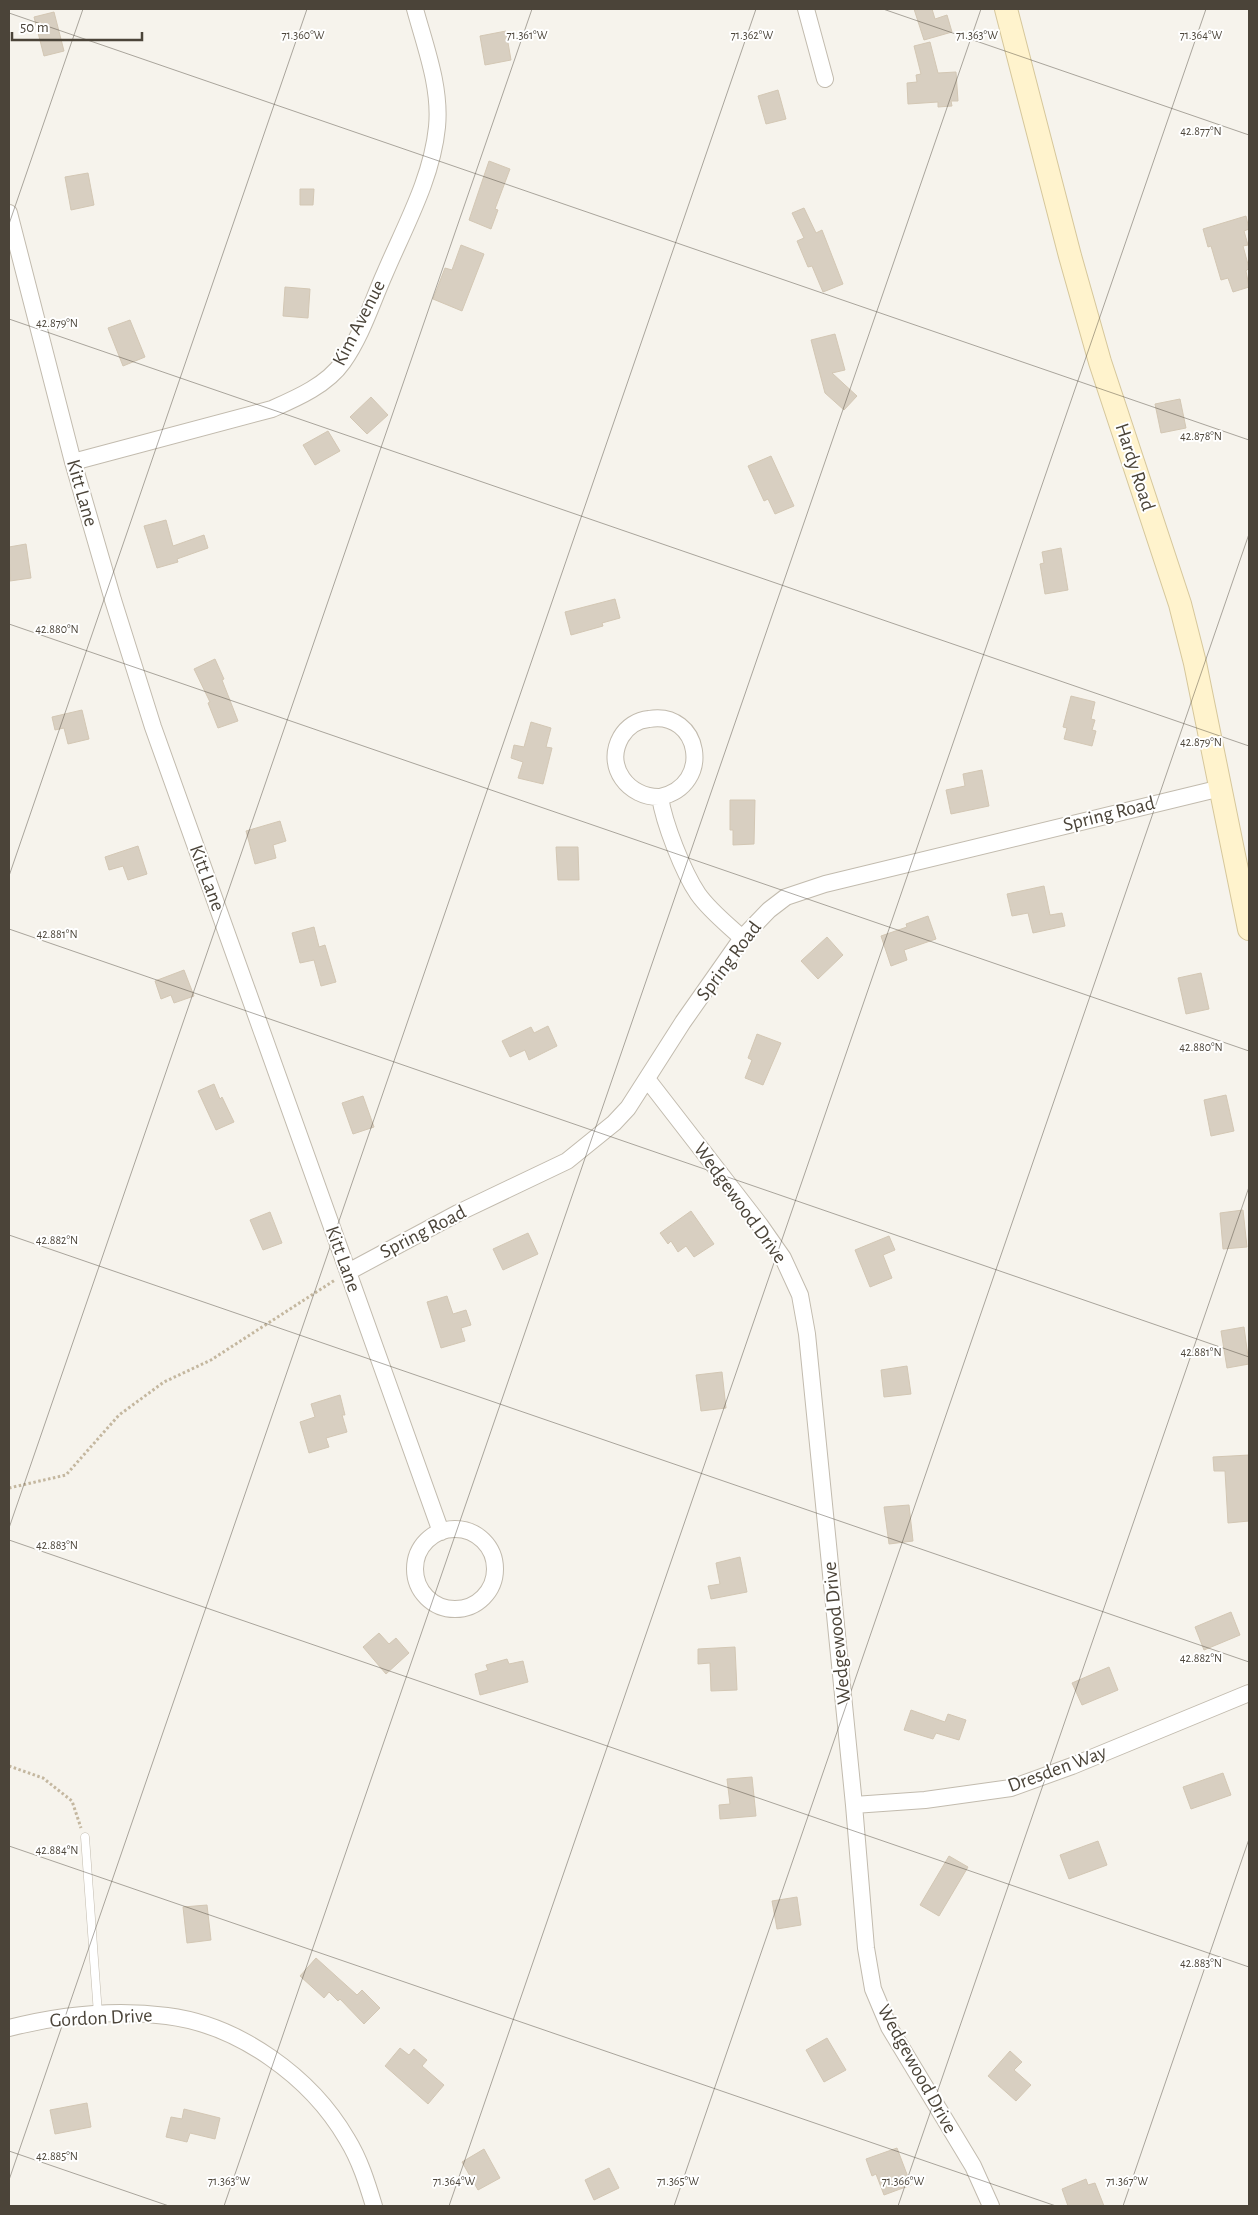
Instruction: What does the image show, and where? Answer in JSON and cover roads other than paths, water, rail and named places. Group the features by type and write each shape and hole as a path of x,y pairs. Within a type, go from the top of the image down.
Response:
{"street":[{"name":"Kim Avenue","path":"73,462 272,409 298,398 330,377 343,362 362,327 424,181 435,144 438,126 435,86 415,9"},
{"path":"806,9 825,79"},
{"name":"Hardy Road","path":"1006,9 1070,256 1103,371 1180,604 1195,663 1249,929"},
{"name":"Kitt Lane","path":"9,213 73,462 113,600 153,727 440,1532"},
{"path":"652,718 668,720 681,727 691,739 695,754 694,769 687,782 675,792 660,797 644,796 630,788 620,776 616,761 617,746 625,732 637,722 652,718"},
{"name":"Spring Road","path":"348,1272 458,1214 567,1161 614,1123 628,1108 683,1022 742,938 768,910 786,897 806,889 1221,788"},
{"path":"660,797 666,824 698,894 742,938"},
{"name":"Wedgewood Drive","path":"647,1079 784,1258 800,1295 807,1334 854,1805 866,1948 873,1989 889,2027 973,2166 991,2206"},
{"path":"454,1529 467,1531 479,1537 488,1546 495,1565 493,1584 486,1596 476,1604 463,1609 450,1610 437,1606 426,1598 419,1587 415,1574 418,1555 429,1538 440,1532 454,1529"},
{"name":"Dresden Way","path":"854,1805 925,1800 1010,1788 1072,1766 1249,1693"},
{"name":"Gordon Drive","path":"9,2028 49,2019 129,2012 169,2016 208,2025 244,2041 278,2063 308,2090 347,2139 365,2176 374,2206"}],"lane":[{"path":"85,1838 98,2014"}]}
